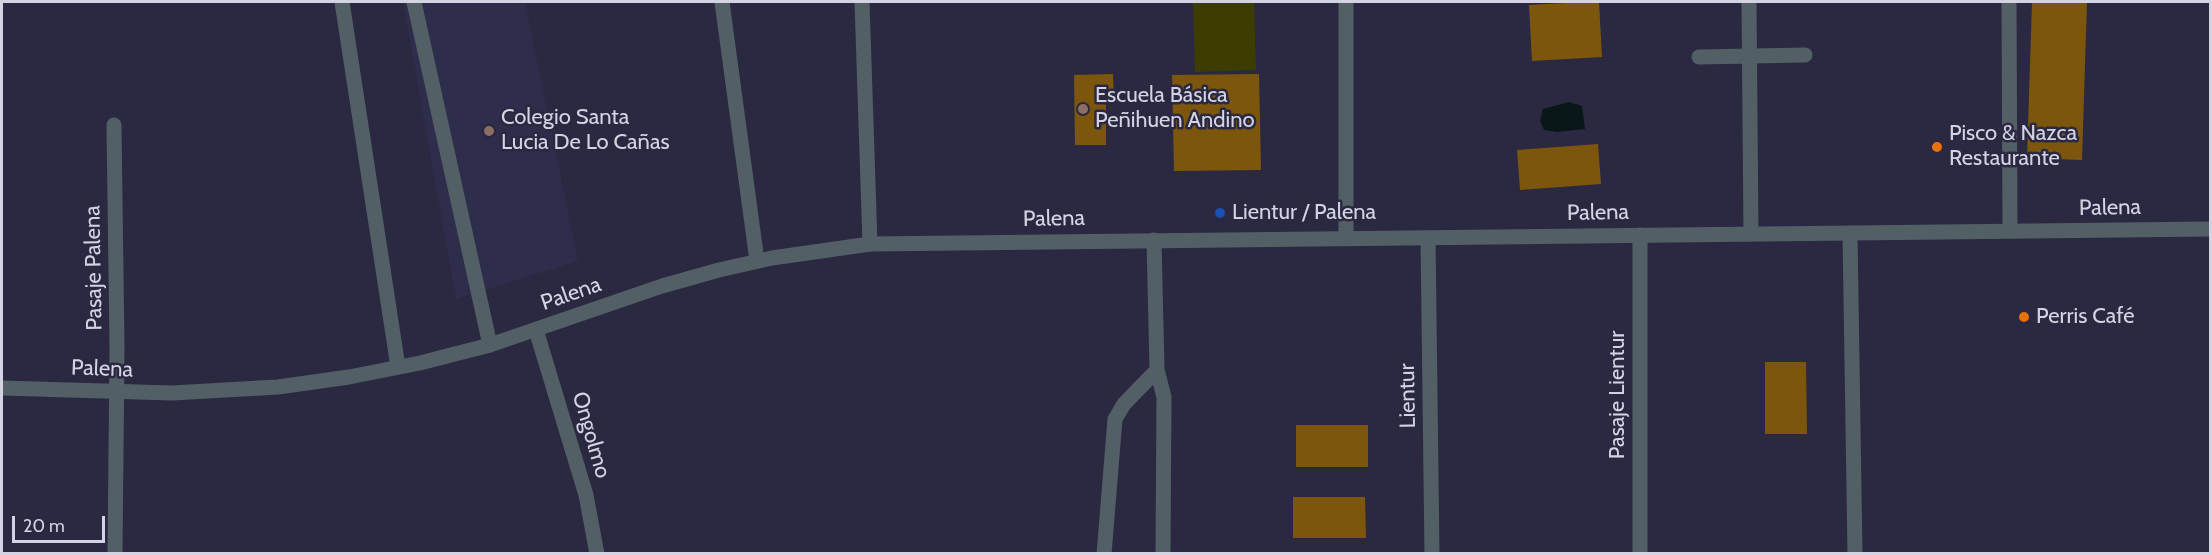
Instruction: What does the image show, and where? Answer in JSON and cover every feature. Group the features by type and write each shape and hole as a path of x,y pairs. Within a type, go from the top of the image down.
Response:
{"street":[{"path":"342,2 398,368"},
{"path":"414,2 490,345"},
{"path":"722,2 757,261"},
{"path":"862,2 870,244"},
{"path":"1346,2 1346,238"},
{"path":"1749,2 1752,234"},
{"path":"2009,2 2010,231"},
{"path":"1699,57 1805,55"},
{"name":"Pasaje Palena","path":"114,125 117,393 115,554"},
{"name":"Palena","path":"2,388 172,393 257,388 349,377 398,368 490,345 662,286 757,261 870,244 2211,229"},
{"path":"1850,233 1855,554"},
{"name":"Pasaje Lientur","path":"1640,235 1640,554"},
{"name":"Lientur","path":"1428,238 1432,554"},
{"path":"1154,240 1157,370 1164,397 1164,554"},
{"name":"Ongolmo","path":"537,330 586,495 597,554"},
{"path":"1104,554 1115,419 1124,404 1157,370"}],"shaded area":[{"name":"Colegio Santa Lucia De Lo Cañas","path":"403,2 525,2 578,261 456,299"},
{"path":"1193,2 1254,2 1256,70 1195,72"},
{"path":"1569,102 1582,106 1585,129 1557,132 1544,130 1540,121 1543,109"}],"building":[{"path":"1599,2 1602,57 1532,61 1529,5"},
{"path":"2032,2 2087,2 2082,160 2027,158"},
{"path":"1113,74 1114,102 1106,102 1106,145 1075,145 1074,75"},
{"path":"1259,74 1261,170 1174,171 1172,75"},
{"path":"1598,144 1601,184 1520,190 1517,150"},
{"path":"1765,362 1806,362 1807,434 1765,434"},
{"path":"1296,425 1368,425 1368,467 1296,467"},
{"path":"1293,497 1365,497 1366,538 1293,538"}],"place":[{"name":"Escuela Básica Peñihuen Andino","path":"1083,109"},
{"name":"Colegio Santa Lucia De Lo Cañas","path":"489,131"},
{"name":"Pisco & Nazca Restaurante","path":"1937,147"},
{"name":"Lientur / Palena","path":"1220,213"},
{"name":"Perris Café","path":"2024,317"}]}
